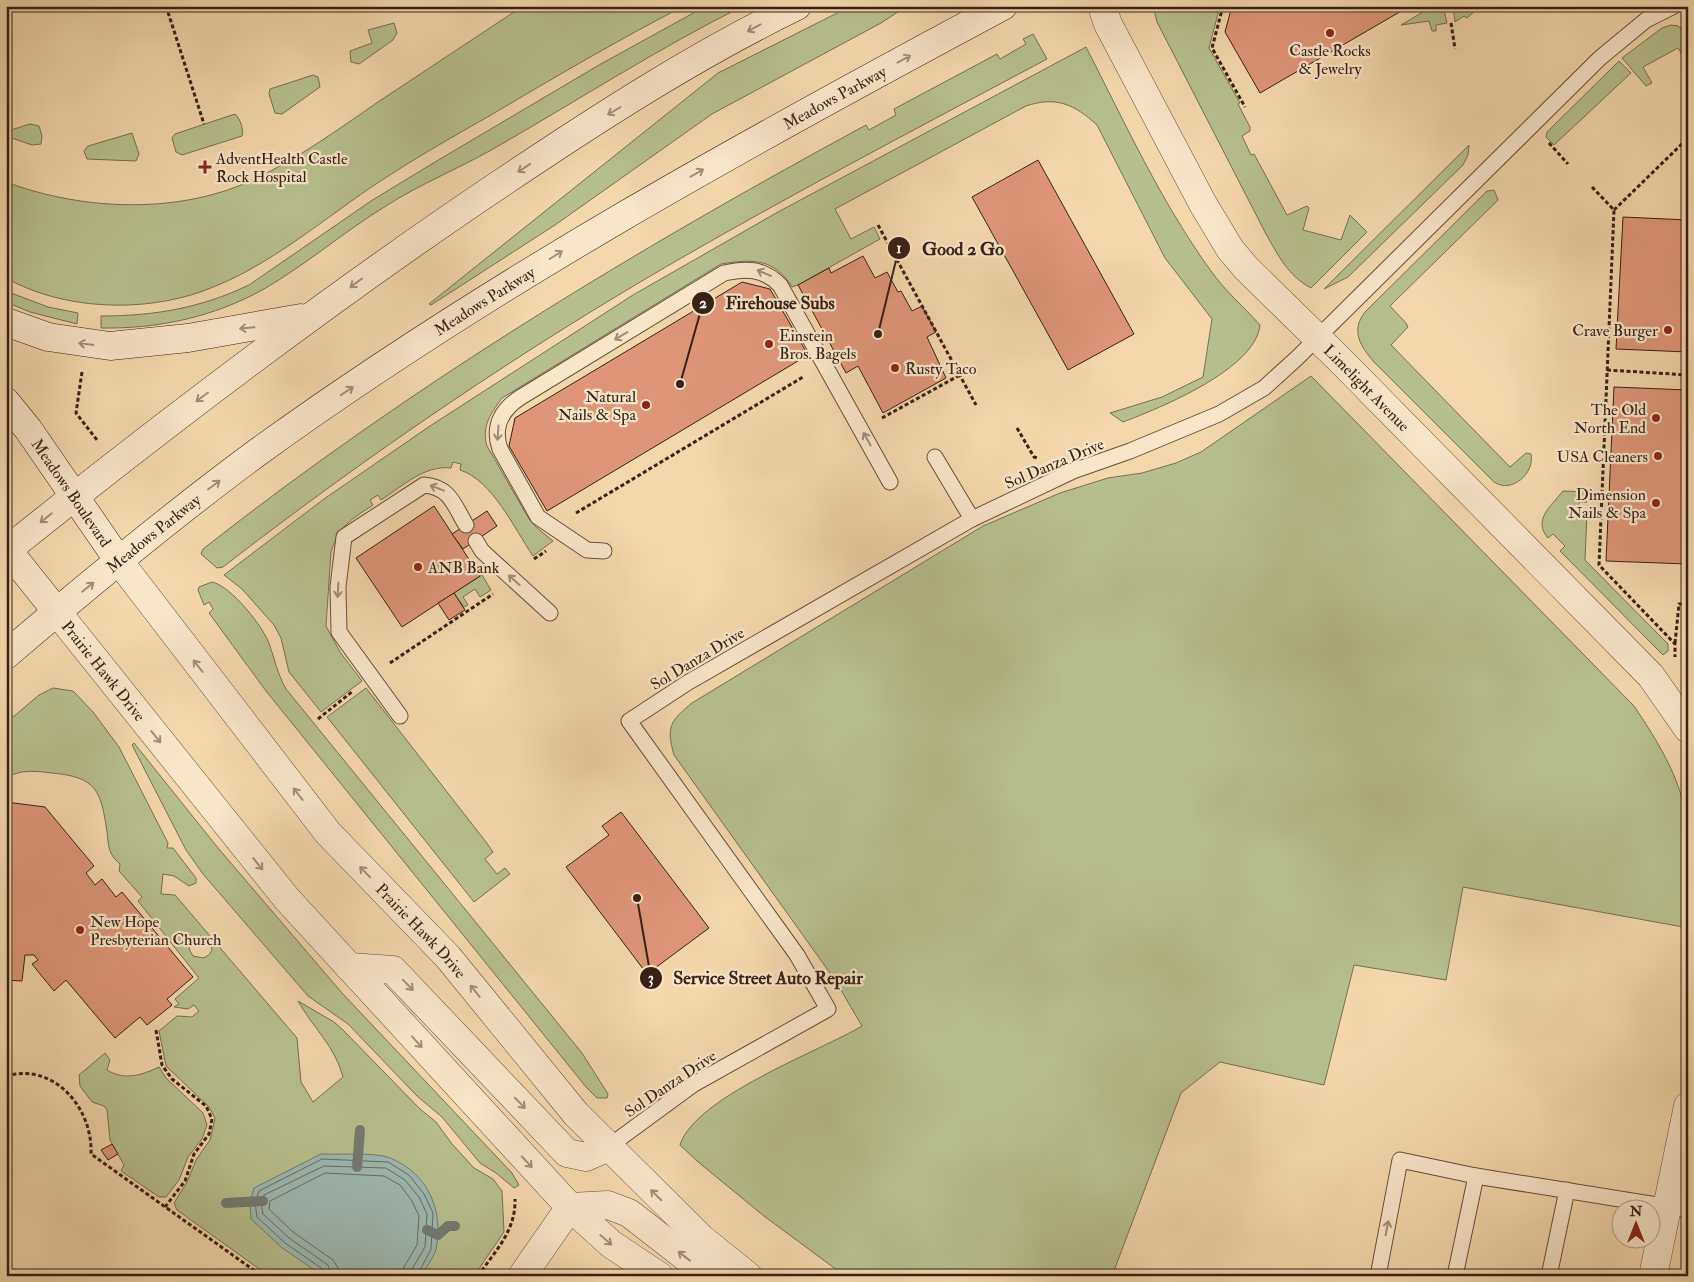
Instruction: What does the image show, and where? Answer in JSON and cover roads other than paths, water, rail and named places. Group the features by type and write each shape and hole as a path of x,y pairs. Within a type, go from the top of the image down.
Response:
{"street":[{"path":"57,612 7,549 154,432 395,254 565,141 716,48 797,6"},
{"name":"Meadows Parkway","path":"6,655 119,561 259,452 470,309 572,245 769,132 1003,6"},
{"name":"Limelight Avenue","path":"1102,6 1108,24 1165,134 1230,249 1246,268 1318,337 1651,676 1688,729"},
{"path":"6,322 48,337 110,346 188,338 312,316"},
{"name":"Meadows Boulevard","path":"6,402 28,429 119,561"},
{"name":"Prairie Hawk Drive","path":"119,561 328,833 448,957 576,1114 702,1239 739,1269"},
{"name":"Prairie Hawk Drive","path":"57,612 287,899 570,1207 611,1244 659,1276"},
{"path":"349,967 393,970 568,1153 586,1158 608,1147"},
{"path":"1653,1276 1678,1208 1688,1106"},
{"path":"522,1276 570,1207 608,1205 629,1213 692,1262 739,1269"}],"lane":[{"name":"Sol Danza Drive","path":"608,1147 694,1084 828,1009 797,955 628,721 687,683 972,519 1073,471 1130,451 1219,414 1264,388 1600,58 1646,20 1674,6"},
{"path":"604,551 587,550 538,517 498,444 497,427 501,416 508,405 724,273 741,269 758,270 772,276 780,285 890,482"},
{"path":"935,456 972,519"},
{"path":"400,716 339,632 338,587 344,537 424,485 437,486 447,493 466,525"},
{"path":"476,540 482,551 550,613"},
{"path":"1378,1276 1400,1160 1476,1176 1678,1208"},
{"path":"1455,1276 1476,1176"},
{"path":"1549,1276 1567,1190"}],"water":[{"path":"321,1154 384,1156 403,1165 423,1183 435,1207 438,1235 435,1252 421,1276 323,1276 281,1247 251,1219 250,1202 254,1188"}],"waterway":[{"path":"357,1167 360,1130"},
{"path":"226,1203 263,1201"},
{"path":"427,1230 438,1235 448,1226 455,1226"}],"place":[{"name":"Castle Rocks & Jewelry","path":"1330,33"},
{"name":"AdventHealth Castle Rock Hospital","path":"205,167"},
{"name":"Crave Burger","path":"1668,330"},
{"name":"Good 2 Go","path":"878,334"},
{"name":"Einstein Bros. Bagels","path":"769,344"},
{"name":"Rusty Taco","path":"895,368"},
{"name":"Firehouse Subs","path":"680,384"},
{"name":"Natural Nails & Spa","path":"646,405"},
{"name":"The Old North End","path":"1656,418"},
{"name":"USA Cleaners","path":"1658,456"},
{"name":"Dimension Nails & Spa","path":"1656,503"},
{"name":"ANB Bank","path":"418,567"},
{"name":"Service Street Auto Repair","path":"637,898"},
{"name":"New Hope Presbyterian Church","path":"80,930"}]}
